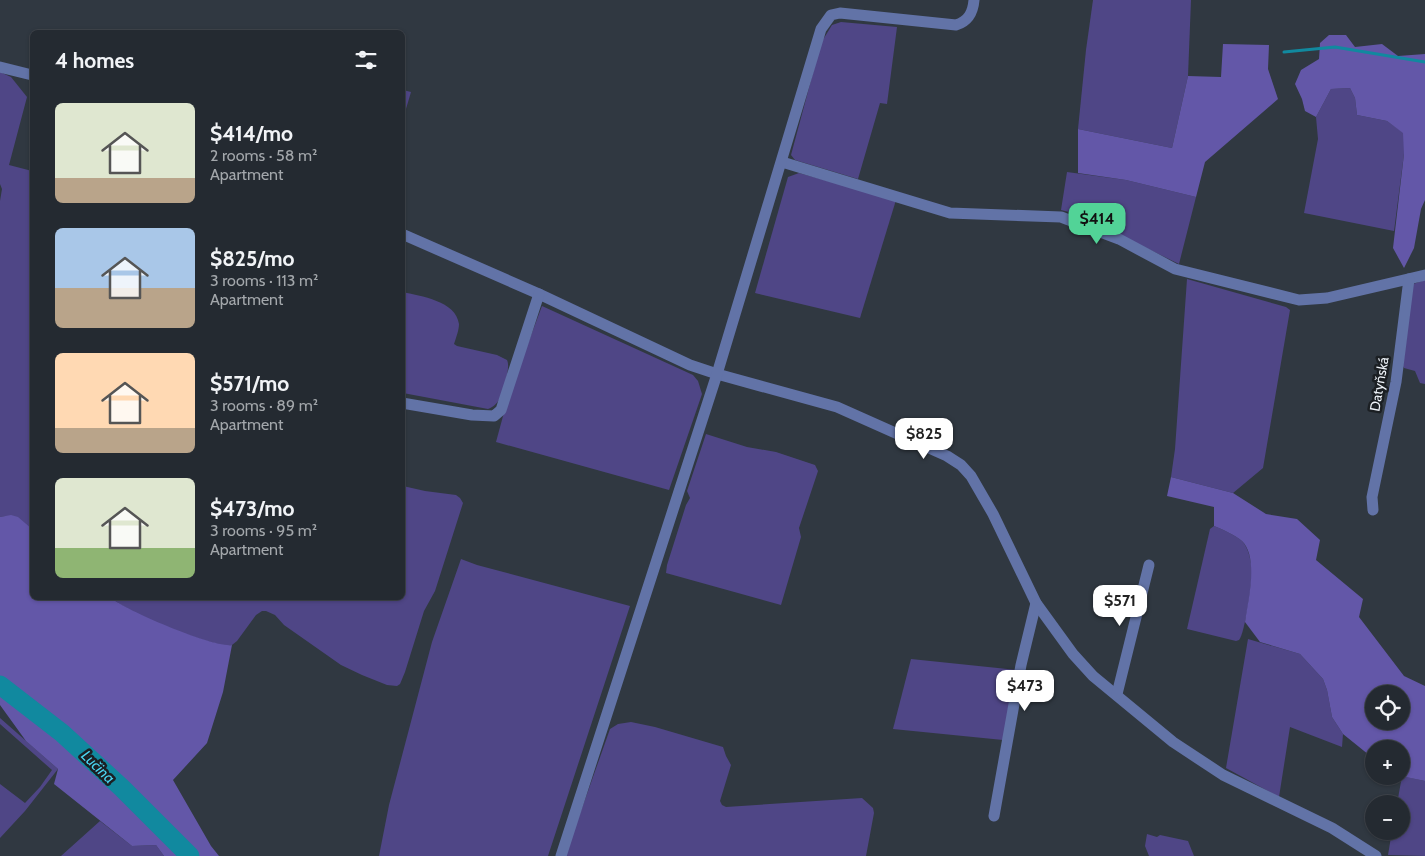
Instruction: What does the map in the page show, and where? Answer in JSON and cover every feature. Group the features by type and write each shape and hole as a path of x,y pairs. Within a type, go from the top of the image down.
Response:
{"street":[{"path":"561,856 717,374 821,29 831,16 840,13 956,25 967,19 971,14 974,0"},
{"path":"0,67 30,74"},
{"path":"782,162 950,213 1061,217 1119,239 1175,269 1299,300 1328,298 1425,275"},
{"path":"405,235 539,294 680,361 717,374 837,407 947,456 961,465 983,494 1036,603 1084,667 1173,742 1223,775 1332,828 1376,856"},
{"name":"Datyňská","path":"1373,510 1372,497 1396,382 1408,279"},
{"path":"405,404 472,415 494,416 501,410 539,294"},
{"path":"1117,694 1149,565"},
{"path":"994,816 1021,665 1036,603"}],"shaded area":[{"path":"1093,0 1191,0 1188,76 1172,148 1078,129"},
{"path":"841,22 897,27 887,104 880,103 858,179 795,160 791,155 821,43 832,25"},
{"path":"1329,35 1346,35 1355,47 1382,44 1398,56 1425,54 1425,200 1421,209 1414,248 1404,268 1393,248 1404,154 1403,133 1387,121 1357,115 1355,98 1350,88 1331,89 1316,117 1305,111 1295,84 1301,70 1319,59 1320,43"},
{"path":"1223,44 1269,45 1268,69 1278,99 1205,162 1196,197 1126,180 1078,173 1078,129 1172,148 1188,76 1221,77"},
{"path":"0,72 11,77 27,97 9,165 30,170 30,528 18,519 6,516 0,517 0,201 2,189 0,184"},
{"path":"1350,88 1355,98 1357,115 1387,121 1404,133 1404,154 1394,231 1304,213 1318,139 1316,117 1331,89"},
{"path":"405,91 411,92 405,112"},
{"path":"1067,172 1126,180 1196,197 1179,264 1077,214 1061,210"},
{"path":"799,173 896,200 860,318 755,293 788,177"},
{"path":"1187,279 1286,307 1290,310 1263,468 1233,493 1171,477 1175,449"},
{"path":"1425,280 1425,384 1420,383 1415,371 1403,366 1413,284"},
{"path":"405,293 436,301 452,310 459,324 454,344 457,346 497,355 507,360 508,368 505,385 500,398 495,405 488,409 405,393"},
{"path":"542,306 693,375 698,381 702,394 669,490 496,442 509,394"},
{"path":"706,434 747,447 776,452 815,465 818,471 799,528 801,537 781,605 666,573 686,505 690,498 687,491"},
{"path":"1171,477 1233,493 1266,514 1297,519 1320,540 1316,560 1363,599 1359,617 1404,676 1425,686 1425,781 1410,778 1410,740 1365,740 1365,752 1343,734 1332,717 1323,679 1300,654 1260,642 1245,622 1251,580 1250,558 1247,548 1242,541 1232,534 1214,526 1214,507 1167,496"},
{"path":"405,486 456,495 463,503 435,591 424,611 405,672 400,684 397,686 387,685 341,665 284,625 275,615 266,611 256,615 237,641 227,646 199,639 167,627 114,600 405,600"},
{"path":"11,515 18,517 30,527 30,600 114,600 171,628 208,641 232,645 223,692 207,743 173,780 211,846 219,856 164,856 156,845 132,846 54,784 58,769 26,741 0,705 0,517"},
{"path":"1214,526 1242,541 1250,559 1252,571 1248,607 1244,628 1239,640 1236,641 1187,629 1210,529"},
{"path":"461,559 630,606 548,856 379,856 389,805 432,642"},
{"path":"1248,639 1300,654 1323,679 1332,717 1343,734 1342,747 1290,727 1279,797 1226,768"},
{"path":"911,659 1017,670 1003,740 893,729"},
{"path":"0,718 58,769 25,811 0,838 0,784 25,803 52,770 0,724"},
{"path":"631,722 723,747 731,765 720,801 726,807 862,798 873,808 874,813 866,856 565,856 610,729 618,724"},
{"path":"1410,778 1425,781 1425,856 1388,855 1390,840 1410,840 1410,795 1399,795 1400,785 1410,785"},
{"path":"100,821 132,846 156,845 164,856 61,856"},
{"path":"1147,834 1188,841 1194,856 1149,856 1145,846"}],"waterway":[{"path":"1284,52 1335,47 1425,62"},
{"name":"Lučina","path":"0,685 62,733 122,788 190,856"}]}
